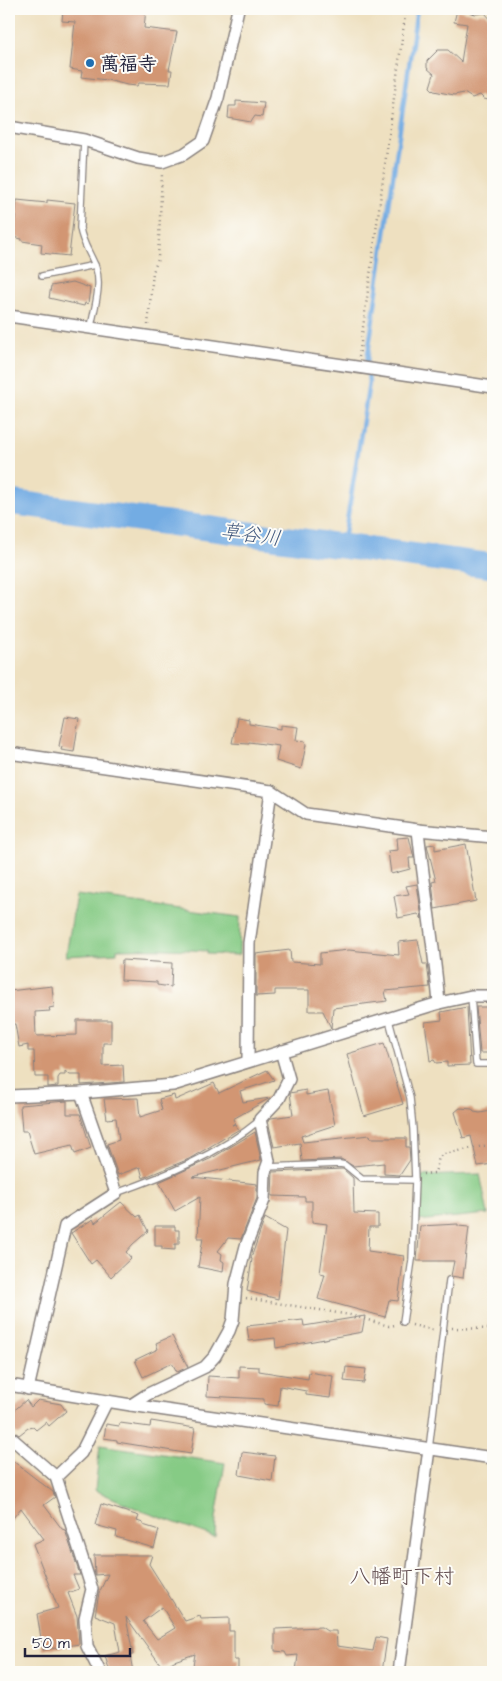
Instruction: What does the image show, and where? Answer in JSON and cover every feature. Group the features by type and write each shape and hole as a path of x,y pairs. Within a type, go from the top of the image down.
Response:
{"street":[{"path":"9,127 84,140 138,158 162,162 184,154 202,142 218,98 238,9"},
{"path":"9,316 147,334 358,368 493,387"},
{"path":"9,753 271,791 306,814 418,830 493,837"},
{"path":"248,1060 249,943 271,791"},
{"path":"418,830 424,888 432,930 439,1003"},
{"path":"9,1096 81,1093 173,1085 248,1060 389,1020 439,1003 472,996 493,996"},
{"path":"131,1405 148,1394 205,1367 230,1331 236,1297 236,1284 246,1246 264,1200 266,1166 269,1161 260,1119 278,1099 289,1079 281,1051"},
{"path":"28,1389 65,1226 116,1193 81,1093"},
{"path":"9,1385 429,1450 493,1458"},
{"path":"56,1476 82,1453 107,1401"},
{"path":"9,1436 56,1476 92,1589 84,1618 87,1646 100,1672"},
{"path":"399,1672 429,1450"}],"lane":[{"path":"84,140 81,240 94,265 98,282 91,327"},
{"path":"42,276 94,265"},
{"path":"472,996 476,1064 493,1064"},
{"path":"389,1020 410,1098 415,1178 411,1268 403,1322"},
{"path":"116,1193 151,1181 238,1137 260,1119"},
{"path":"266,1166 340,1164 345,1165 362,1179 415,1178"},
{"path":"429,1450 443,1342 442,1332 448,1280"}],"path":[{"path":"358,368 406,9"},
{"path":"147,334 153,272 158,259 162,162"},
{"path":"415,1178 435,1172 440,1157 444,1154 493,1144"},
{"path":"236,1297 350,1315 389,1326 403,1322 442,1332 447,1328 493,1329"}],"green space":[{"path":"76,895 240,917 239,955 207,954 207,951 173,949 117,949 117,953 66,956"},
{"path":"480,1174 488,1214 416,1221 419,1176"},
{"path":"100,1445 225,1463 216,1518 215,1537 142,1511 95,1490"}],"building":[{"path":"63,9 146,9 144,28 177,32 169,70 172,70 170,84 139,83 137,86 81,77 82,71 70,69 75,22 62,21"},
{"path":"457,10 476,14 485,13 493,22 493,101 484,99 480,95 472,98 464,93 454,95 434,91 430,87 434,74 427,68 427,61 438,50 448,50 461,62 467,24 454,22"},
{"path":"236,101 264,103 262,117 255,116 251,122 228,118 229,106 236,106"},
{"path":"17,200 47,203 47,200 75,203 69,256 41,253 42,244 22,241 22,239 13,237"},
{"path":"73,282 90,288 88,304 85,303 84,306 49,298 51,286"},
{"path":"65,717 79,719 74,752 61,750 62,747 59,746"},
{"path":"237,718 249,720 249,724 281,729 281,725 298,727 296,740 305,741 306,745 301,769 276,761 279,746 249,742 249,744 232,743"},
{"path":"409,837 414,858 409,858 410,869 391,874 388,851 398,850 397,838"},
{"path":"435,844 435,850 466,844 476,901 435,909 432,882 436,881 427,845"},
{"path":"417,884 422,919 418,914 398,918 394,896 409,894 406,886"},
{"path":"418,940 423,964 427,964 430,987 385,991 387,1001 333,1008 331,1028 323,1011 309,1011 309,990 275,990 275,995 256,996 256,954 290,950 291,962 320,964 320,953 349,950 399,955 398,942"},
{"path":"122,960 172,963 171,987 157,985 157,982 121,980"},
{"path":"52,986 54,1007 49,1008 50,1011 35,1012 36,1036 77,1035 77,1020 111,1020 111,1043 103,1043 103,1066 123,1065 124,1082 81,1085 81,1075 70,1075 65,1071 65,1075 60,1075 58,1078 58,1086 48,1087 48,1077 35,1077 34,1051 28,1051 28,1045 19,1047 15,1024 9,1024 9,991"},
{"path":"467,1007 470,1065 447,1066 447,1062 436,1063 434,1060 430,1061 425,1022 442,1020 441,1012"},
{"path":"476,1007 493,1007 493,1053 480,1053"},
{"path":"384,1043 403,1104 364,1116 347,1054"},
{"path":"267,1070 274,1080 240,1091 243,1102 270,1098 233,1119 235,1123 232,1125 235,1124 238,1130 189,1159 143,1178 140,1167 118,1175 107,1144 119,1140 116,1118 107,1119 104,1099 138,1098 140,1117 162,1110 159,1099 174,1095 175,1100 214,1083 219,1093"},
{"path":"306,1090 306,1095 328,1091 335,1125 301,1136 303,1142 370,1135 371,1138 406,1138 406,1147 409,1147 410,1160 400,1175 384,1174 384,1163 353,1166 341,1159 302,1161 300,1143 274,1147 268,1121 271,1118 293,1115 290,1093"},
{"path":"67,1101 67,1114 80,1114 91,1148 75,1154 72,1145 34,1154 27,1131 22,1131 20,1105"},
{"path":"460,1108 472,1109 474,1112 480,1113 491,1111 493,1164 478,1166 471,1136 463,1138 455,1112"},
{"path":"255,1132 261,1160 192,1177 257,1184 257,1198 241,1239 228,1238 218,1251 222,1254 221,1260 224,1262 223,1272 198,1267 203,1238 198,1238 200,1197 175,1211 159,1182 212,1158"},
{"path":"343,1169 353,1178 354,1213 378,1214 378,1227 369,1227 368,1251 404,1256 398,1301 389,1300 385,1317 318,1299 325,1274 320,1273 327,1224 312,1222 312,1201 305,1201 305,1197 272,1196 273,1172"},
{"path":"121,1202 137,1217 140,1215 148,1231 126,1252 131,1258 111,1277 96,1260 91,1264 71,1233 93,1219 95,1223"},
{"path":"265,1218 286,1230 278,1299 247,1291 251,1258"},
{"path":"458,1224 458,1226 469,1227 463,1278 451,1276 454,1261 417,1261 420,1226"},
{"path":"155,1226 175,1226 175,1230 179,1230 179,1244 175,1244 175,1250 162,1249 162,1246 155,1246"},
{"path":"365,1316 362,1332 276,1348 275,1338 249,1341 247,1326 303,1320 304,1326"},
{"path":"172,1336 188,1367 177,1372 172,1363 143,1377 135,1360 158,1349 156,1343"},
{"path":"239,1366 259,1367 259,1371 308,1379 309,1372 333,1376 330,1398 306,1395 306,1391 280,1386 278,1406 264,1404 264,1399 207,1396 208,1376 239,1378"},
{"path":"346,1367 366,1369 364,1383 344,1381"},
{"path":"26,1400 31,1407 38,1400 61,1404 66,1411 49,1426 46,1422 36,1430 33,1427 28,1428 19,1435 9,1428 9,1415"},
{"path":"151,1421 195,1428 191,1454 117,1442 117,1440 104,1438 106,1424 119,1426 120,1423 150,1427"},
{"path":"242,1452 275,1456 272,1481 239,1475"},
{"path":"9,1458 53,1492 55,1497 44,1505 62,1529 65,1530 80,1575 73,1575 79,1589 68,1593 77,1616 79,1644 43,1650 37,1614 58,1608 33,1544 44,1539 21,1508 9,1523"},
{"path":"101,1504 139,1516 137,1521 159,1530 154,1548 116,1537 117,1531 95,1525"},
{"path":"94,1555 152,1555 149,1564 185,1621 200,1616 201,1619 229,1618 229,1631 234,1631 234,1660 238,1660 238,1672 192,1672 195,1654 174,1661 163,1668 126,1617 133,1655 130,1655 133,1672 110,1672 105,1656 120,1652 115,1623 95,1615 99,1593 108,1574 95,1575","holes":["162,1607 175,1628 157,1639 143,1621"]},
{"path":"321,1627 327,1631 336,1631 337,1646 373,1651 376,1637 387,1639 382,1672 296,1672 298,1655 287,1656 285,1652 275,1651 275,1629"}],"waterway":[{"path":"343,546 369,383 367,361 417,9"},
{"name":"草谷川","path":"9,502 493,566"}],"place":[{"name":"萬福寺","path":"90,63"}],"district":[{"name":"八幡町下村","path":"402,1576"}]}
